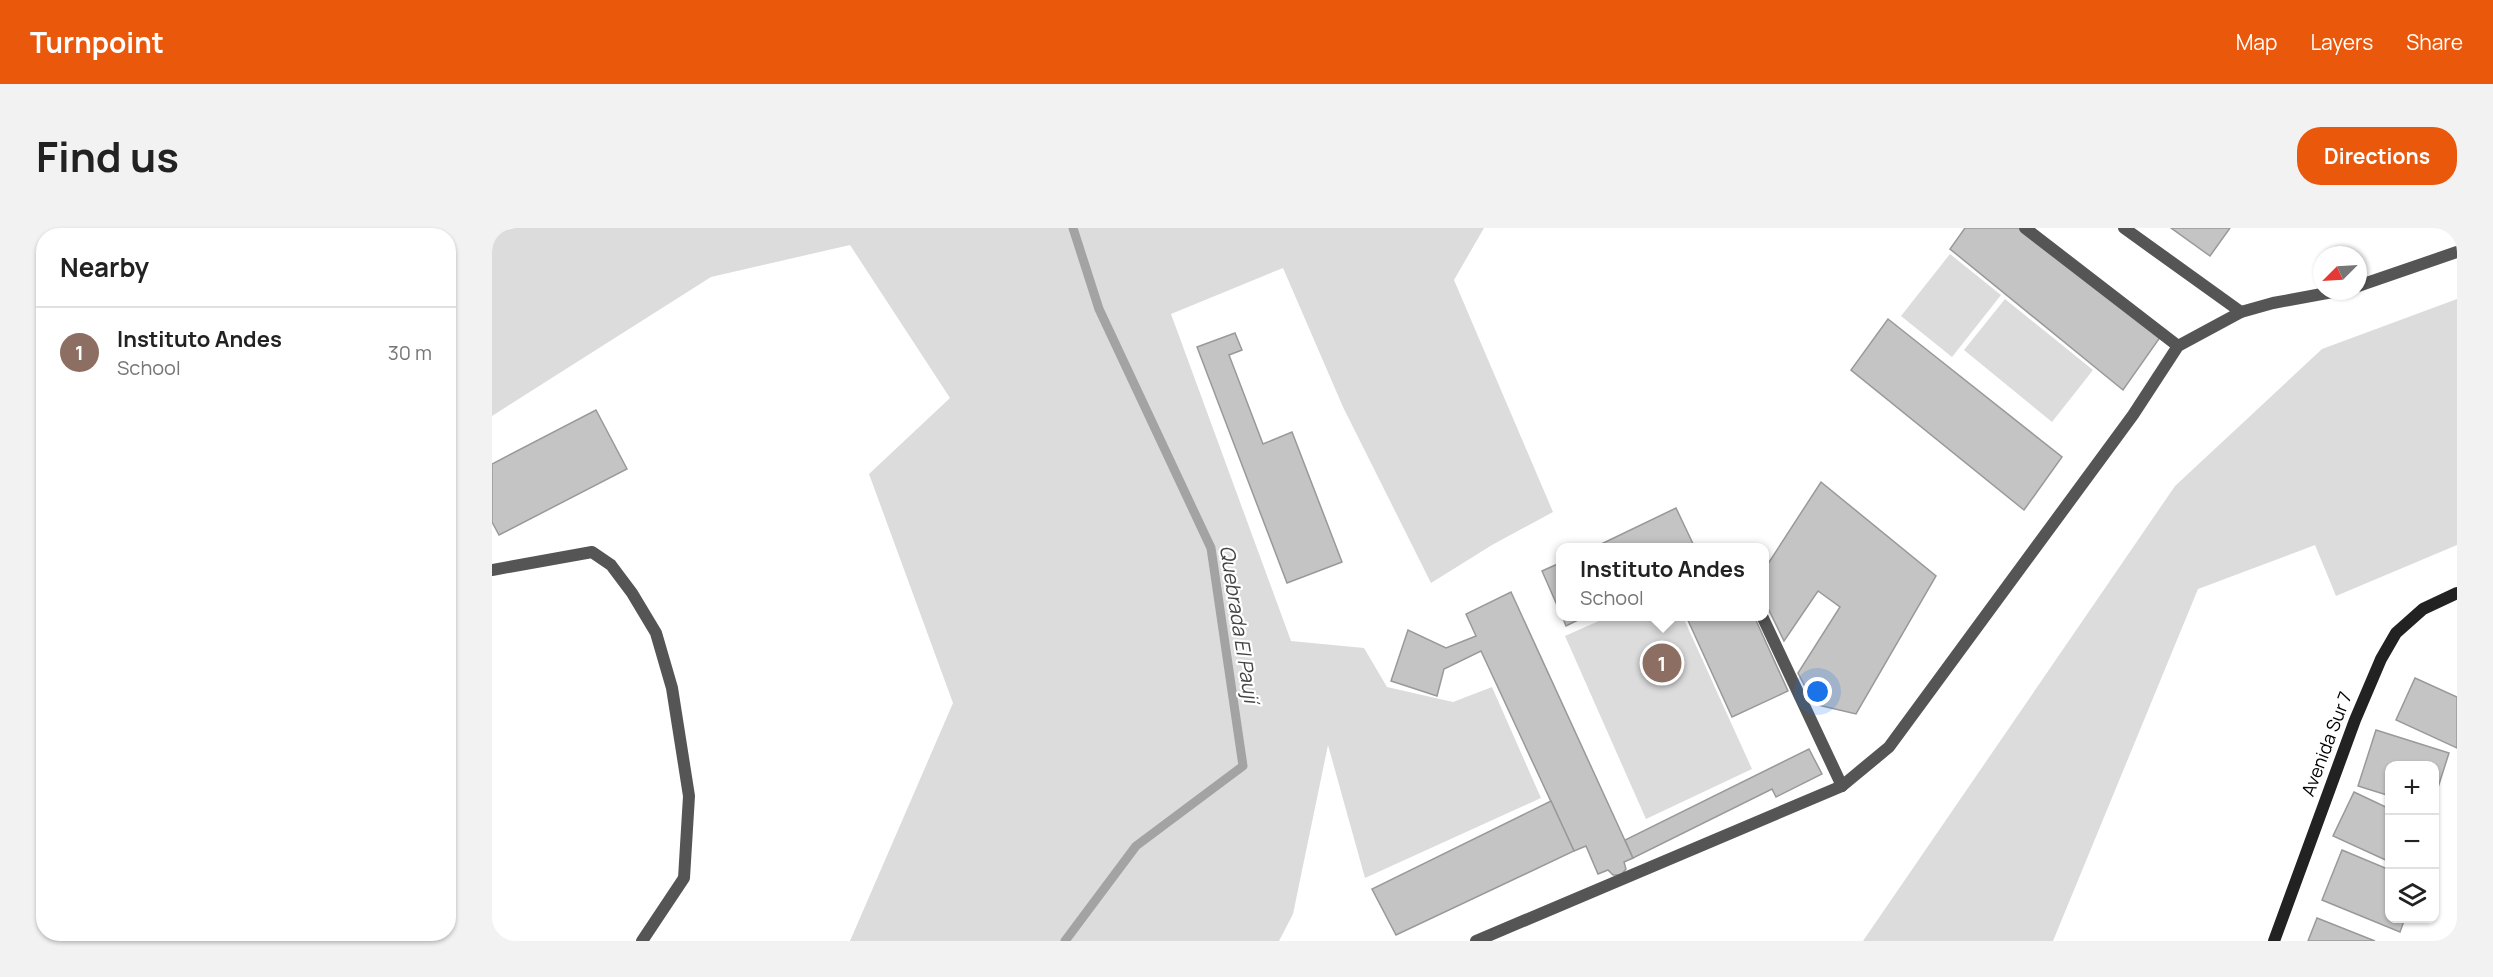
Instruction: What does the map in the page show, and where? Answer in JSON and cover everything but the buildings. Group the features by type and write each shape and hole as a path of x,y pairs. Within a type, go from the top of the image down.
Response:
{"main road":[{"name":"Avenida Sur 7","path":"2274,941 2355,720 2381,659 2396,633 2423,609 2457,593"}],"street":[{"path":"2025,228 2178,346"},
{"path":"2124,228 2241,312"},
{"path":"2367,283 2457,252"},
{"path":"1476,941 1842,786 1889,747 2133,415 2178,346 2241,312 2313,296"},
{"path":"492,570 592,552 611,565 632,592 656,633 672,687 689,796 684,878 642,941"},
{"path":"1764,621 1842,786"}],"shaded area":[{"path":"514,228 1484,228 1454,280 1553,512 1492,545 1431,583 1343,407 1283,268 1171,314 1291,641 1364,648 1387,687 1453,702 1492,687 1541,798 1365,878 1328,745 1293,914 1279,941 850,941 953,703 869,474 950,398 850,245 711,277 492,416 492,234"},
{"path":"1950,254 2001,295 1952,357 1901,316"},
{"path":"2005,299 2093,370 2052,422 1964,350"},
{"path":"2457,299 2457,545 2336,596 2315,545 2198,589 2053,941 1863,941 2175,486 2322,349"},
{"path":"1599,621 1685,621 1752,769 1646,819 1565,636"}],"waterway":[{"name":"Quebrada El Paují","path":"1065,941 1136,846 1243,766 1211,548 1099,309 1073,228"}],"place":[{"name":"Instituto Andes","path":"1662,663"}]}
